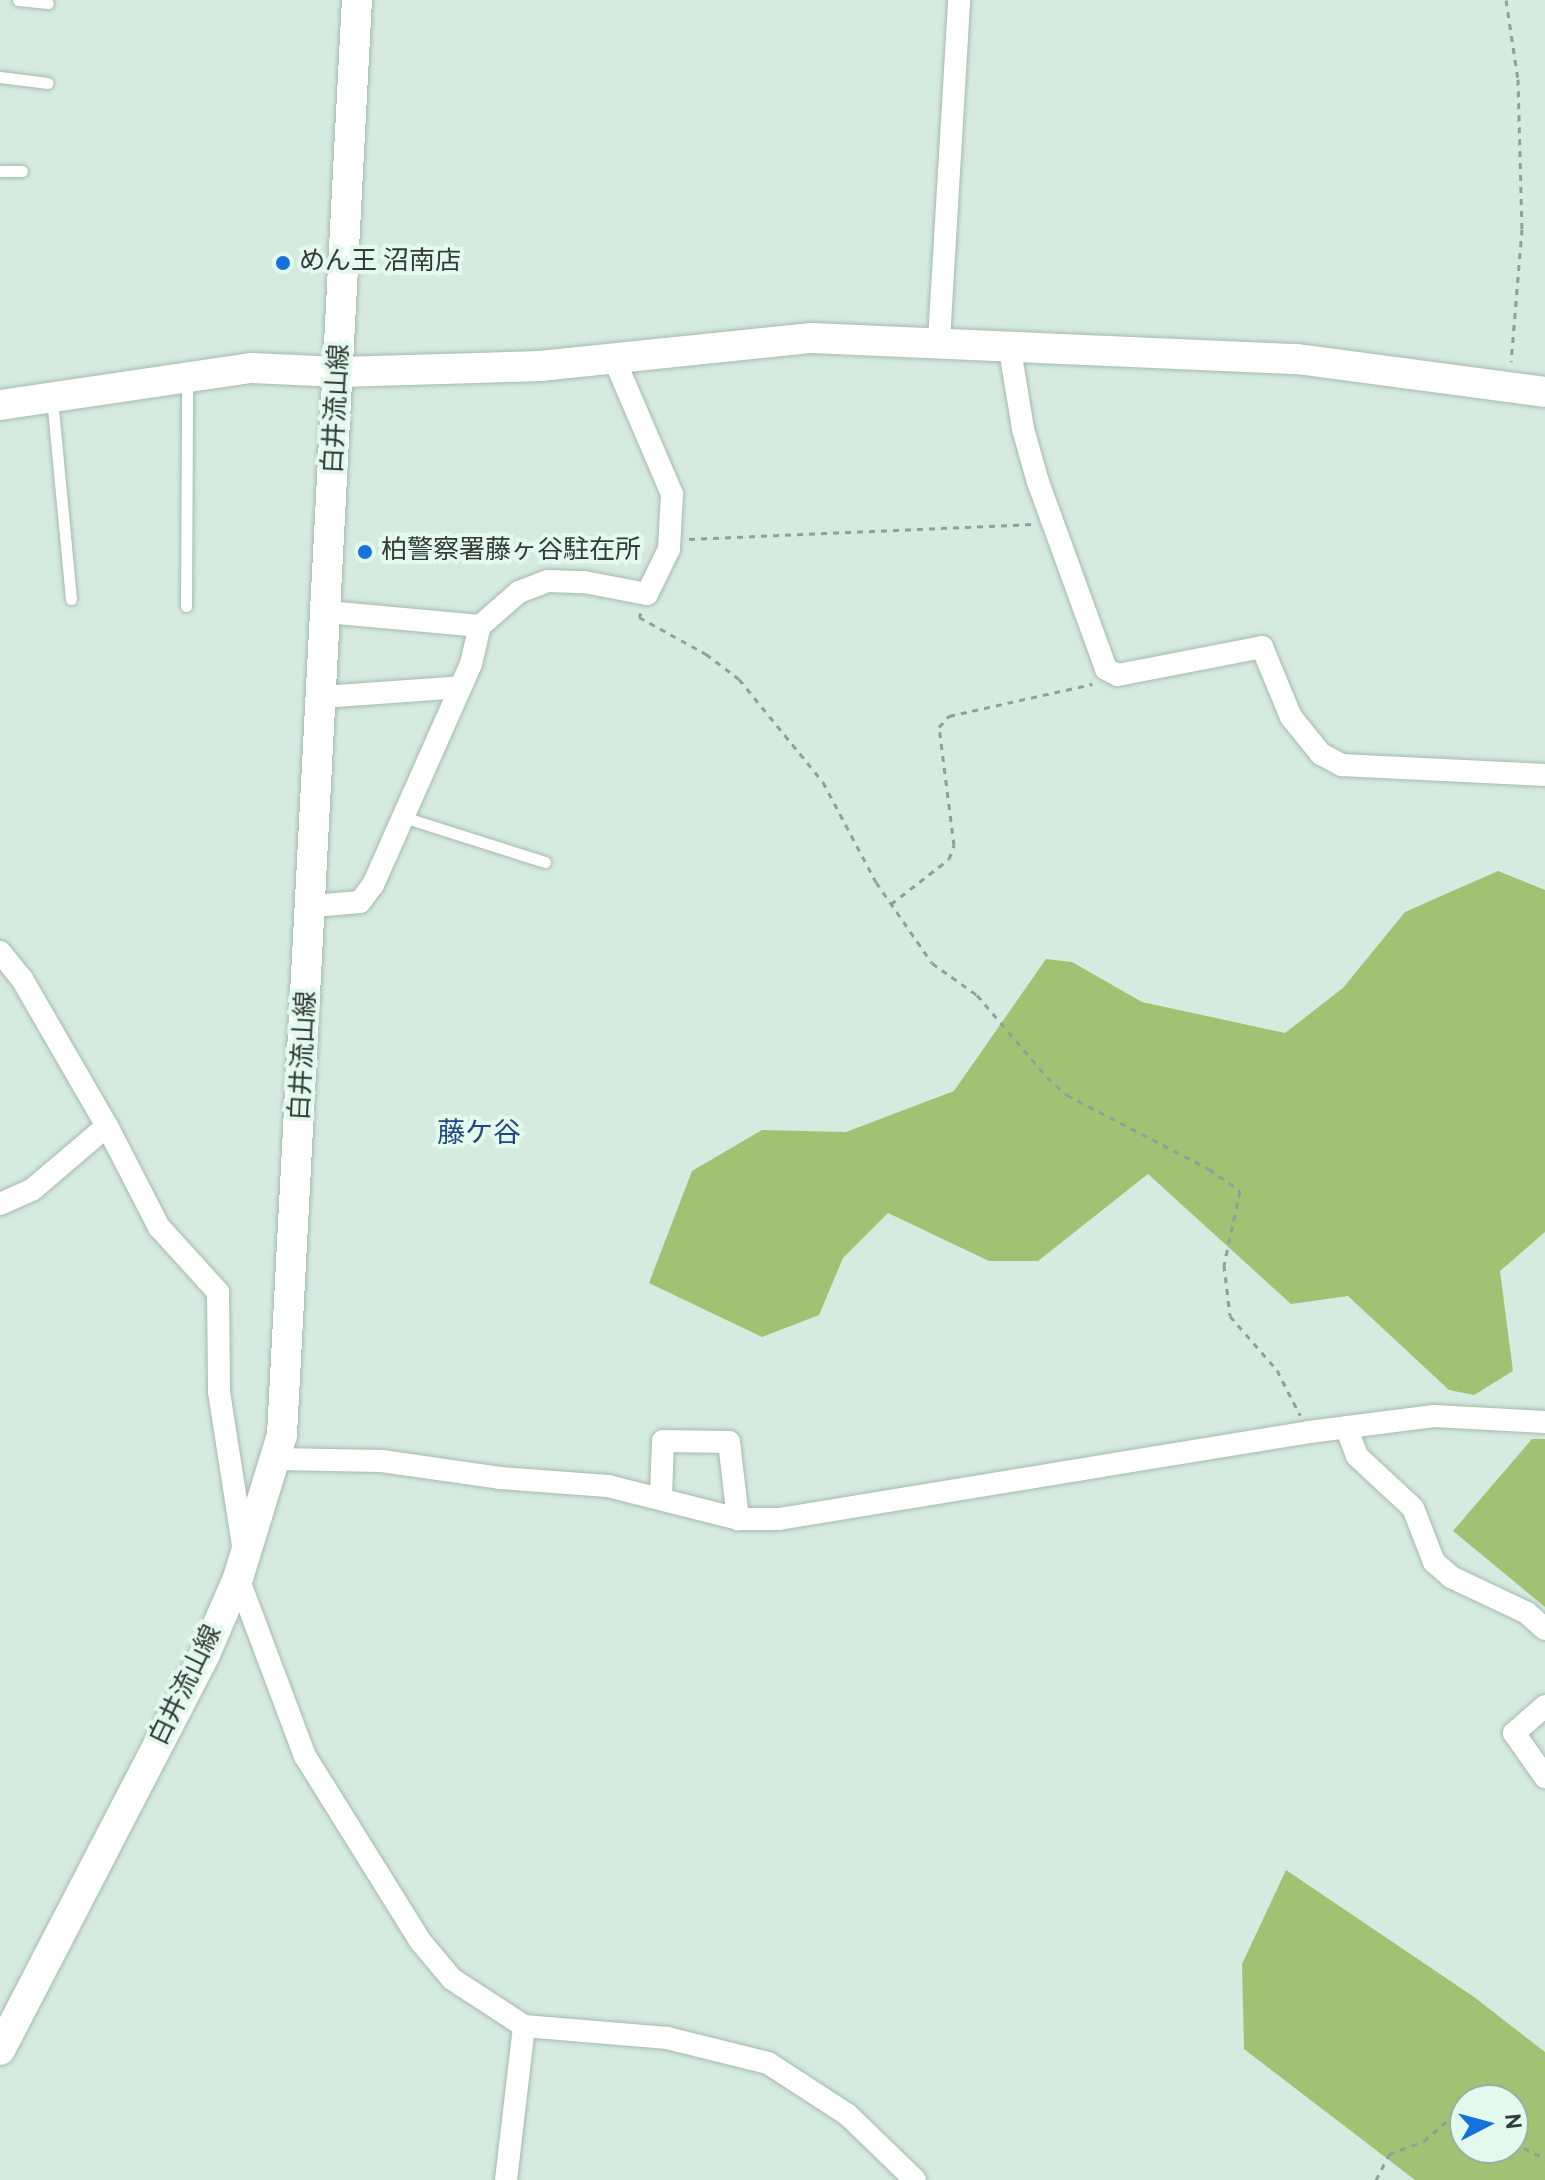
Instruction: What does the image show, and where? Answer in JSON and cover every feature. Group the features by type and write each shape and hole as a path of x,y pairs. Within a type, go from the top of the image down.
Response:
{"main road":[{"name":"白井流山線","path":"0,2050 198,1668 241,1567 277,1459 286,1407 357,0"},
{"path":"0,405 252,368 340,372 614,359 812,338 939,340 1298,359 1545,392"}],"street":[{"path":"939,340 959,0"},
{"path":"1009,344 1023,429 1106,669 1112,672 1262,647 1291,717 1321,754 1342,765 1489,776 1545,775"},
{"path":"313,906 360,902 403,817 461,687 480,626 519,592 548,581 584,582 647,594 671,540 672,494 614,359"},
{"path":"327,612 480,626"},
{"path":"323,697 461,687"},
{"path":"0,952 22,979 107,1126 159,1227 218,1292 219,1392 241,1567 305,1756 421,1942 452,1979 524,2026 667,2038 768,2063 848,2115 915,2180"},
{"path":"0,1204 33,1189 107,1126"},
{"path":"277,1459 382,1461 500,1478 608,1486 738,1519 779,1519 1346,1427 1434,1416 1545,1422"},
{"path":"1346,1427 1357,1456 1413,1508 1434,1562 1451,1577 1527,1613 1545,1629"},
{"path":"661,1497 663,1441 729,1442 738,1519"},
{"path":"1545,1706 1514,1733 1545,1777"},
{"path":"506,2180 524,2026"}],"lane":[{"path":"18,0 48,3"},
{"path":"0,77 48,83"},
{"path":"0,171 22,171"},
{"path":"186,606 187,376"},
{"path":"52,397 71,599"},
{"path":"403,817 545,862"}],"path":[{"path":"1506,0 1518,79 1522,229 1510,385"},
{"path":"671,540 1053,523"},
{"path":"647,594 639,617 706,654 739,679 823,782 890,904 932,963 977,995 1067,1095 1209,1169 1240,1191 1224,1265 1230,1316 1277,1370 1309,1432"},
{"path":"890,904 949,859 954,845 939,727 949,716 1101,682 1112,672"},
{"path":"1376,2180 1389,2154 1424,2141 1449,2119"}],"green space":[{"path":"1498,871 1545,890 1545,1232 1500,1271 1513,1371 1474,1395 1449,1390 1348,1296 1291,1304 1148,1174 1038,1261 989,1261 888,1213 843,1258 819,1315 762,1337 649,1283 692,1171 762,1130 846,1132 954,1091 1046,959 1072,962 1142,1002 1285,1033 1343,988 1405,912"},
{"path":"1532,1439 1545,1439 1545,1607 1453,1531"},
{"path":"1286,1870 1474,1997 1545,2052 1545,2180 1415,2180 1244,2049 1242,1964"}],"place":[{"name":"めん王 沼南店","path":"283,263"},
{"name":"柏警察署藤ヶ谷駐在所","path":"365,552"}],"district":[{"name":"藤ケ谷","path":"479,1135"}]}
